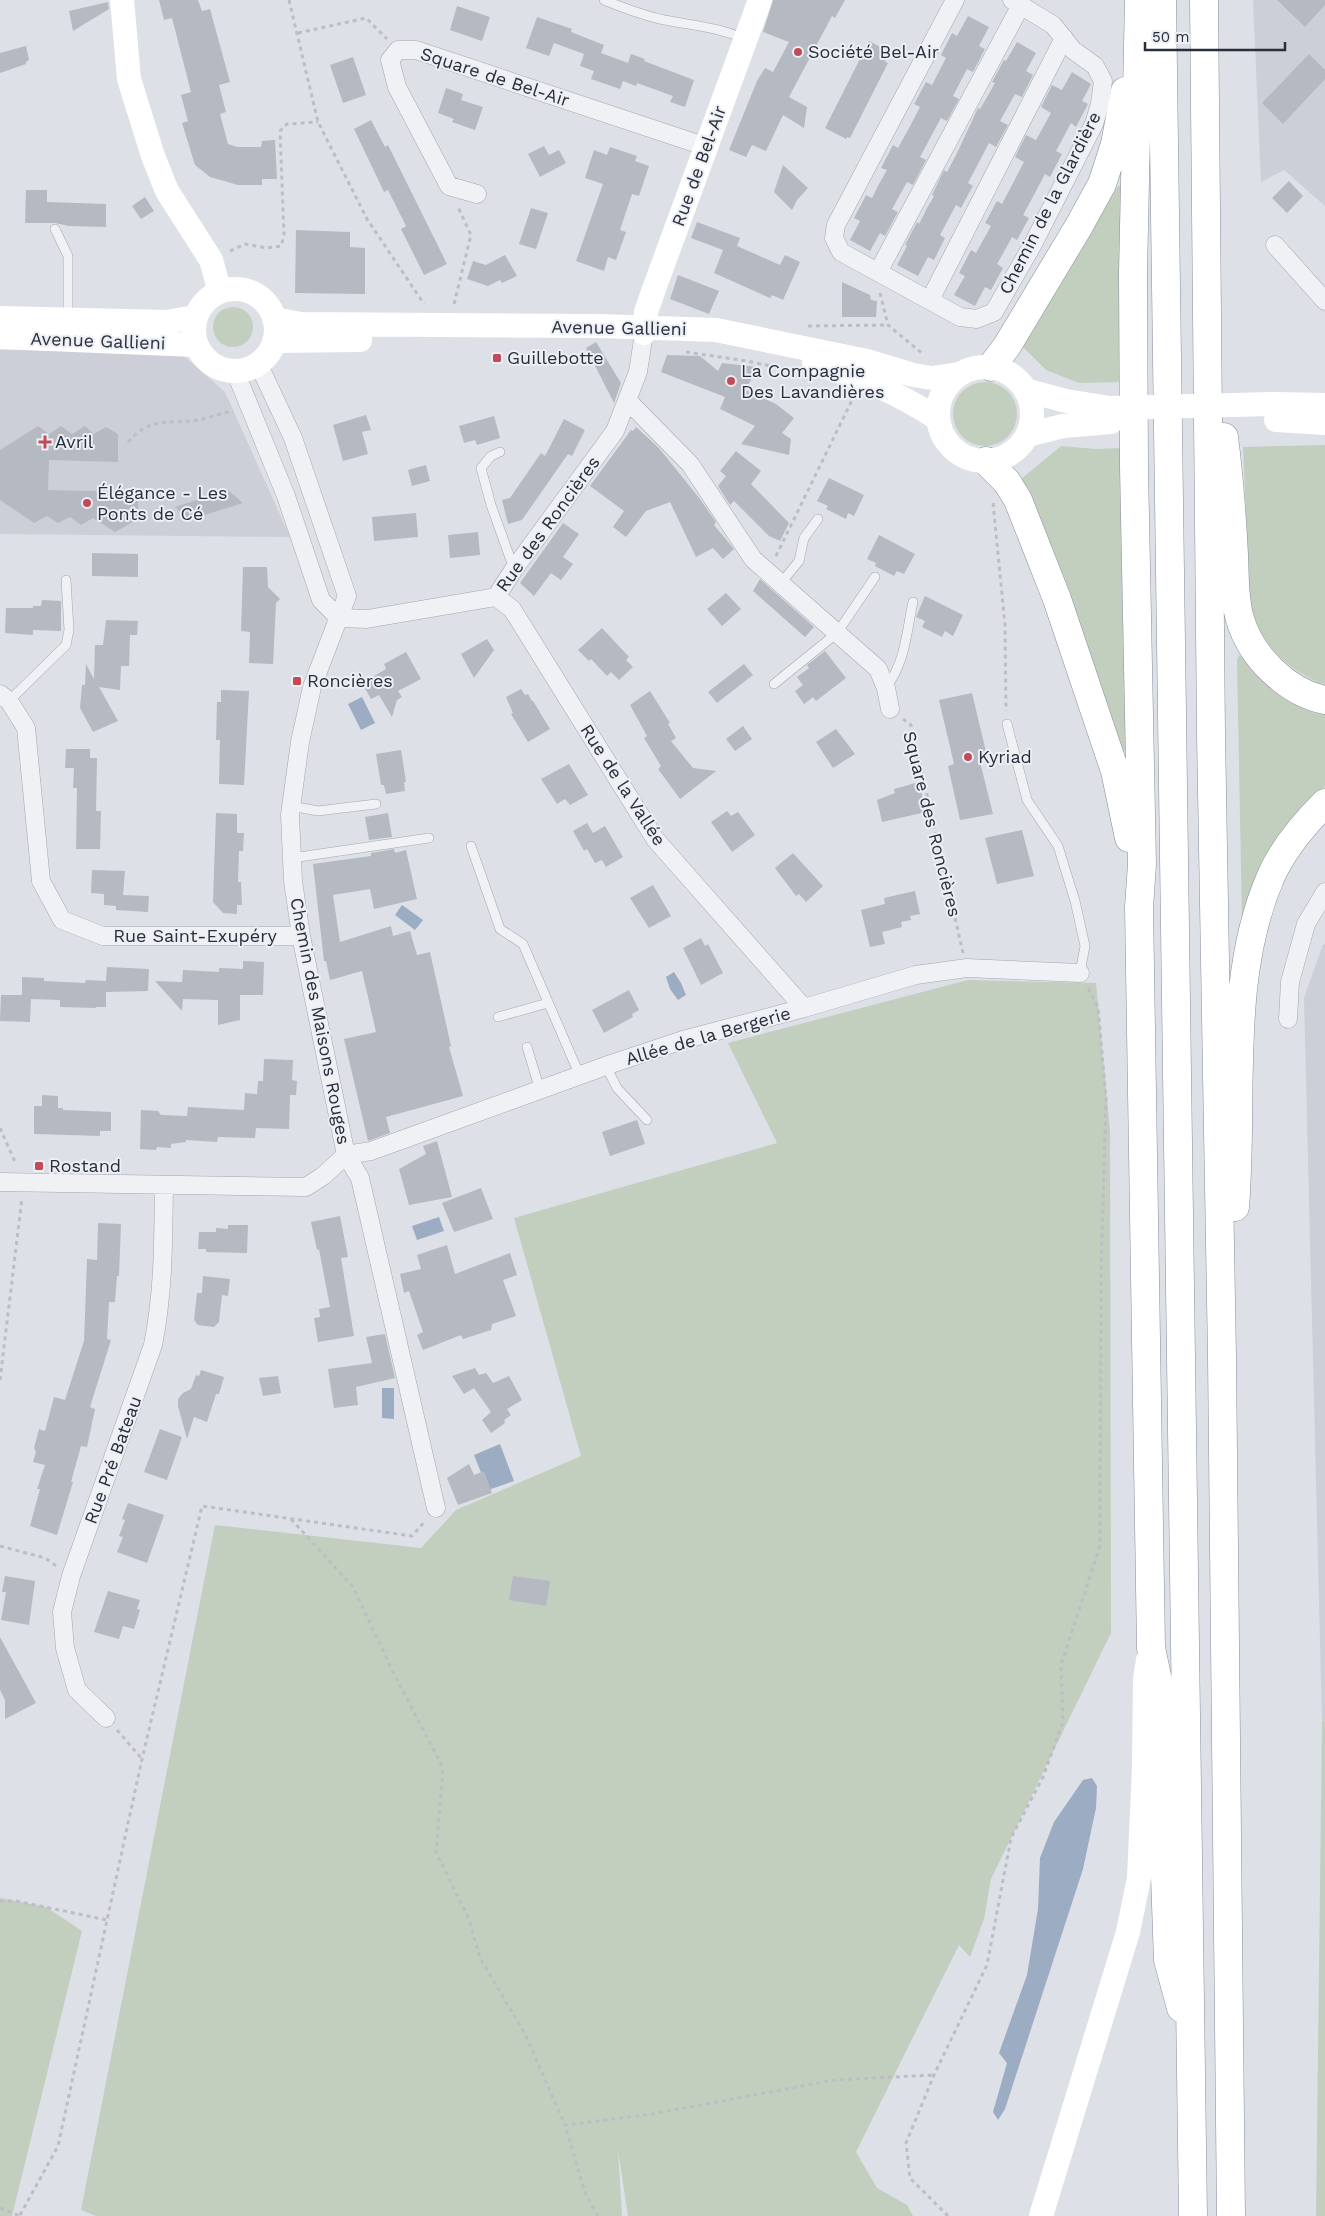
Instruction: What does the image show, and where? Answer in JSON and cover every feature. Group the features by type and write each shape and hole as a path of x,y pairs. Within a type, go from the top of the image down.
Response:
{"highway":[{"path":"991,367 1007,346 1102,184 1115,144 1123,106 1137,0"},
{"path":"1137,0 1138,100 1133,273 1134,486 1142,864 1139,907 1151,1648 1158,1680 1168,1960 1191,2045"},
{"path":"1162,0 1193,2216"},
{"path":"1204,0 1209,326 1211,734 1222,1357 1231,2216"},
{"path":"1209,326 1230,485 1240,619 1251,644 1267,665 1292,687 1325,700"},
{"path":"986,461 1007,482 1018,500 1060,608 1115,771 1128,834 1139,907"},
{"path":"1222,1357 1238,1165 1240,1050 1244,984 1253,927 1272,875 1293,839 1325,803"}],"main road":[{"path":"122,0 129,79 153,156 167,191 211,260 220,292"},
{"name":"Rue de Bel-Air","path":"644,333 649,304 760,0"},
{"path":"233,289 253,294 268,307 274,330 264,359 247,369 235,371 222,369 210,363 196,345 195,317 209,297 220,292 233,289"},
{"name":"Avenue Gallieni","path":"0,337 166,322 195,317"},
{"name":"Avenue Gallieni","path":"0,318 68,330 196,345"},
{"name":"Avenue Gallieni","path":"274,330 310,324 644,333 716,330 867,361 913,375 932,378 959,374 971,368 991,367"},
{"name":"Avenue Gallieni","path":"644,333 771,353 814,364 872,382 904,397 938,419"},
{"path":"959,374 943,391 938,408 938,419 944,437 956,451 973,460 986,461 998,459 1020,445 1027,435 1032,412 1025,390 1010,374 991,367"},
{"path":"1025,390 1110,415"},
{"path":"1027,435 1110,415 1276,412 1325,405"},
{"path":"1276,412 1325,423"},
{"path":"1041,2216 1128,1932 1139,1878 1144,1767 1145,1679 1151,1648"}],"street":[{"name":"Chemin de la Glardière","path":"878,272 1016,3 1052,25 1073,50 1095,66 1103,81 1100,104 1094,124 1033,244 994,312 977,319 960,317 841,252 834,238 836,225 955,0"},
{"path":"930,300 1064,38"},
{"name":"Square de Bel-Air","path":"449,186 397,87 390,60 398,50 416,50 707,147"},
{"path":"449,186 477,194"},
{"path":"1274,245 1325,301"},
{"name":"Rue des Roncières","path":"339,618 367,619 496,597 514,569 615,431 638,372 644,333"},
{"name":"Chemin des Maisons Rouges","path":"258,363 293,438 347,596 312,687 300,742 291,806 293,881 301,936 346,1155 360,1178 436,1508"},
{"path":"235,371 286,496 321,600 339,618"},
{"name":"Square des Roncières","path":"627,400 690,464 753,559 878,669 886,688 890,709"},
{"name":"Rue de la Vallée","path":"496,597 512,609 655,839 804,1008"},
{"name":"Rue Saint-Exupéry","path":"4,697 26,728 41,880 62,920 103,936 301,936"},
{"path":"1288,1018 1290,982 1306,924 1325,892"},
{"name":"Allée de la Bergerie","path":"346,1155 371,1151 683,1040 804,1008 916,975 967,968 1080,973"},
{"path":"0,1182 306,1188 323,1176 346,1155"},
{"name":"Rue Pré Bateau","path":"106,1718 77,1690 65,1648 62,1612 71,1576 153,1345 160,1307 164,1261 164,1186"}],"lane":[{"path":"604,0 633,12 726,30 746,39"},
{"path":"55,229 68,256 68,330"},
{"path":"500,452 491,456 481,468 491,504 514,569"},
{"path":"774,578 799,561 804,538 818,519"},
{"path":"774,684 837,633 875,577"},
{"path":"4,697 66,645 69,630 66,580"},
{"path":"886,688 897,673 907,642 913,602"},
{"path":"1007,724 1028,800 1058,846 1075,901 1085,946 1080,973"},
{"path":"291,806 318,811 376,804"},
{"path":"292,858 429,838"},
{"path":"470,846 500,929 523,944 580,1076"},
{"path":"498,1017 548,1002"},
{"path":"527,1047 540,1090"},
{"path":"606,1066 617,1088 647,1120"}],"path":[{"path":"289,0 318,122 367,219 424,304"},
{"path":"298,32 366,18 398,50"},
{"path":"225,253 245,244 267,248 281,246 284,235 280,131 287,124 318,122"},
{"path":"449,186 471,235 454,305"},
{"path":"878,272 878,287 888,325 925,356"},
{"path":"682,351 747,360 797,372"},
{"path":"774,578 855,394"},
{"path":"128,442 142,430 154,424 164,421 197,420 234,411 236,407"},
{"path":"992,498 1005,625 1007,724"},
{"name":"Square des Roncières","path":"890,709 911,725 967,968"},
{"path":"948,2216 910,2178 906,2143 934,2075 987,1965 1011,1838 1043,1776 1062,1722 1061,1665 1100,1546 1101,1271 1106,1099 1098,1007 1080,973"},
{"path":"0,1128 24,1182 0,1380"},
{"path":"0,2208 21,2216 58,2146 142,1759 202,1506 412,1536 436,1508"},
{"path":"291,1519 353,1587 392,1672 443,1768 436,1852 469,1918 480,1958 526,2036 565,2125 585,2193 598,2216"},
{"path":"0,1546 45,1558 71,1576"},
{"path":"106,1718 142,1759"},
{"path":"0,1901 16,1901 107,1920"},
{"path":"565,2125 652,2114 834,2080 934,2075"}],"shaded area":[{"path":"1253,0 1325,0 1325,206 1284,170 1261,182"},
{"path":"0,350 179,352 225,392 290,537 0,534"},
{"path":"1323,944 1325,945 1325,1722 1322,1722 1304,998"}],"green space":[{"path":"1118,186 1122,186 1124,382 1079,383 1046,370 1021,345"},
{"path":"233,307 247,313 253,327 247,341 233,347 219,341 213,327 219,313"},
{"path":"979,382 991,382 1008,391 1015,402 1017,414 1015,426 1008,437 991,446 979,446 967,441 958,432 953,420 953,408 958,396 967,387"},
{"path":"1325,445 1325,684 1304,675 1284,661 1267,643 1254,622 1250,605 1243,447"},
{"path":"1061,446 1096,449 1124,448 1131,733 1124,752 1119,754 1015,484"},
{"path":"1239,655 1325,710 1325,786 1297,819 1242,922 1237,660"},
{"path":"968,980 1096,983 1110,1130 1111,1633 991,1879 984,1919 970,1957 959,1945 856,2152 877,2188 907,2205 913,2216 628,2216 618,2150 622,2216 96,2216 81,2210 215,1525 421,1548 456,1510 581,1456 514,1218 777,1143 728,1043"},
{"path":"1322,1722 1325,1722 1325,2216 1316,2216"},
{"path":"0,1898 46,1907 82,1931 12,2216 0,2216"}],"water":[{"path":"362,697 375,723 361,730 348,704"},
{"path":"402,905 423,920 415,930 395,915"},
{"path":"674,972 686,995 678,1000 670,989 666,977"},
{"path":"439,1217 444,1231 417,1240 412,1226"},
{"path":"382,1388 394,1388 394,1419 382,1418"},
{"path":"500,1444 514,1481 488,1490 474,1455"},
{"path":"1092,1778 1097,1786 1096,1808 1083,1869 1005,2109 998,2120 993,2112 1007,2063 999,2053 1027,1975 1038,1909 1040,1858 1054,1822 1083,1780"}],"building":[{"path":"159,0 198,0 202,11 210,9 230,82 219,85 226,112 220,114 228,144 237,147 261,147 262,141 275,140 277,179 262,179 262,185 238,185 210,177 195,165 182,123 188,121 181,95 191,92 172,18 164,20"},
{"path":"773,0 845,0 835,18 832,16 789,97 807,107 804,128 783,115 766,151 752,145 746,157 729,150 757,81 765,68 773,72 789,42 763,32"},
{"path":"1277,0 1325,0 1325,5 1305,27"},
{"path":"108,2 109,9 73,31 69,11"},
{"path":"457,6 490,17 482,41 450,30"},
{"path":"968,16 989,27 979,46 985,49 973,72 967,69 953,96 959,99 947,121 941,118 920,157 926,160 913,185 907,182 892,209 898,212 885,236 880,233 870,251 850,240 860,221 854,218 866,195 872,198 887,170 881,168 893,145 898,148 920,107 914,104 926,82 932,85 946,58 941,55 952,33 957,36"},
{"path":"537,17 572,29 571,32 604,45 601,53 628,63 631,54 645,59 644,61 694,80 685,107 670,102 673,96 637,83 636,86 623,81 620,89 591,79 594,71 580,66 584,54 554,43 549,56 526,48"},
{"path":"869,41 890,52 885,62 888,63 850,138 847,137 846,139 825,128"},
{"path":"1017,42 1036,53 1026,71 1033,75 1022,97 1015,94 1000,121 1008,125 996,147 989,143 968,183 973,186 961,208 956,205 940,235 945,238 934,260 928,257 918,276 897,265 907,246 905,245 934,196 932,195 944,170 947,172 978,108 980,109 995,83 992,82 1004,60 1006,61"},
{"path":"26,46 29,60 26,64 0,73 0,53"},
{"path":"1309,54 1325,70 1325,79 1283,124 1262,103"},
{"path":"353,57 366,95 343,103 330,65"},
{"path":"1072,72 1091,84 1082,101 1088,104 1076,127 1071,123 1056,151 1062,154 1050,177 1045,174 1023,215 1029,218 1017,240 1012,237 997,264 1003,268 991,290 985,287 975,306 954,295 965,276 959,273 971,250 976,253 991,226 985,223 997,201 1002,204 1024,162 1015,157 1026,135 1036,140 1051,113 1041,107 1052,85 1062,90"},
{"path":"446,88 463,94 461,100 483,107 475,130 452,122 454,119 438,113"},
{"path":"371,120 385,147 388,145 447,264 424,275 401,229 406,226 388,190 384,192 354,129"},
{"path":"544,146 549,155 559,150 566,163 540,177 528,154"},
{"path":"610,147 637,156 635,161 649,166 639,196 632,194 620,230 626,232 616,260 608,257 604,271 576,261 603,184 585,178 594,150 607,155"},
{"path":"783,165 808,188 797,200 792,210 774,192"},
{"path":"1289,181 1303,196 1287,213 1272,198"},
{"path":"26,190 47,190 47,202 106,204 106,227 25,223"},
{"path":"145,197 154,211 141,219 132,206"},
{"path":"531,208 548,213 536,249 519,244"},
{"path":"697,222 740,238 737,246 780,265 785,255 800,262 783,300 772,295 770,298 714,273 723,250 691,238"},
{"path":"296,230 350,232 350,247 365,248 365,294 295,293"},
{"path":"505,255 517,276 502,283 500,280 488,286 467,279 473,261 486,265"},
{"path":"678,275 719,291 709,314 670,299"},
{"path":"842,282 870,295 871,300 877,301 876,317 842,317"},
{"path":"596,342 621,383 614,403 586,348"},
{"path":"667,355 700,356 718,371 722,363 757,367 746,390 776,404 794,418 782,433 791,439 789,455 741,444 755,426 720,409 725,397 661,372"},
{"path":"366,415 371,430 362,432 368,454 343,461 333,425"},
{"path":"494,416 500,438 477,445 475,440 464,443 459,426"},
{"path":"564,419 585,430 572,456 568,454 522,520 508,524 502,500 510,498 541,453 545,456"},
{"path":"38,426 49,434 61,426 72,434 85,426 94,434 106,427 118,434 118,462 49,460 48,490 138,492 138,519 115,532 93,518 81,525 70,517 58,523 47,516 34,523 0,500 0,450"},
{"path":"636,427 658,447 700,499 716,522 714,525 734,549 723,559 713,548 696,557 670,502 646,511 626,537 613,527 624,511 590,486 631,430 633,431"},
{"path":"736,451 761,471 751,484 789,523 780,541 769,536 734,501 730,505 718,486 726,476 720,471"},
{"path":"426,465 430,481 412,486 408,470"},
{"path":"829,478 864,495 854,516 848,513 846,519 826,509 828,506 817,501"},
{"path":"228,490 243,503 189,520 175,507"},
{"path":"416,513 418,537 374,541 372,517"},
{"path":"563,523 579,534 563,557 573,564 561,580 551,573 534,596 520,583"},
{"path":"478,532 480,555 450,558 448,535"},
{"path":"879,535 915,554 904,574 897,571 894,576 875,566 876,563 867,559"},
{"path":"92,553 138,554 138,577 92,576"},
{"path":"243,567 267,567 268,587 280,599 276,603 273,664 249,663 250,632 241,631"},
{"path":"760,579 814,627 805,637 753,591"},
{"path":"726,593 741,609 722,626 707,609"},
{"path":"925,596 963,615 953,636 945,631 942,637 922,627 925,621 916,617"},
{"path":"42,600 61,601 61,631 33,630 33,635 5,633 6,608 33,608 33,606 41,606"},
{"path":"106,620 138,621 137,635 130,635 129,666 121,666 120,690 99,687 118,721 93,732 80,708 82,685 85,685 86,664 94,679 95,645 103,645"},
{"path":"602,628 629,657 626,660 633,667 619,680 611,672 607,676 591,659 589,661 578,650"},
{"path":"487,639 494,650 474,678 461,654"},
{"path":"825,651 846,678 816,701 813,697 804,704 795,691 803,685 797,677 809,668 807,665"},
{"path":"406,652 421,679 398,691 402,697 397,700 392,717 379,695 371,699 362,683 386,669 384,664"},
{"path":"744,664 753,675 717,703 708,692"},
{"path":"521,689 525,695 528,694 550,729 528,742 511,714 513,713 506,697"},
{"path":"221,690 249,691 244,785 219,784 220,740 216,740 217,702 221,702"},
{"path":"650,691 670,723 668,724 676,738 671,741 693,768 716,771 680,799 658,769 661,766 644,738 647,736 630,705"},
{"name":"Kyriad","path":"972,693 987,756 979,758 993,814 960,820 948,766 954,764 939,700"},
{"path":"743,726 752,739 735,751 726,739"},
{"path":"836,729 855,754 833,768 816,742"},
{"path":"66,749 90,749 90,758 97,758 96,811 101,811 100,849 76,849 77,788 73,788 74,768 65,768"},
{"path":"401,750 406,782 404,782 405,791 386,794 384,785 381,785 376,754"},
{"path":"569,764 588,795 570,805 565,799 557,804 541,779"},
{"path":"919,782 926,812 882,822 877,800 895,793 894,789"},
{"path":"727,811 731,816 738,812 755,835 732,852 711,822"},
{"path":"216,813 237,814 237,833 244,833 243,851 239,851 238,882 241,882 242,905 237,905 237,914 223,913 213,902"},
{"path":"388,813 392,837 369,840 365,817"},
{"path":"587,823 593,833 605,826 623,857 606,867 602,860 595,863 587,849 584,851 573,831"},
{"path":"1022,830 1034,876 997,884 985,838"},
{"path":"394,849 395,853 406,850 417,899 374,909 370,889 333,895 340,942 391,926 393,936 410,931 417,955 430,952 451,1046 449,1047 463,1096 386,1117 390,1133 368,1141 344,1039 376,1032 362,971 330,980 326,961 324,961 313,864 371,856 371,853"},
{"path":"793,853 823,886 806,902 799,894 796,896 775,868"},
{"path":"92,870 125,871 123,895 149,896 148,912 116,910 116,906 104,905 104,894 91,893"},
{"path":"653,885 671,916 649,928 630,898"},
{"path":"915,891 920,914 910,916 911,920 901,922 902,927 882,932 885,944 870,947 861,910 885,904 884,898"},
{"path":"701,938 705,946 708,944 723,973 701,985 683,948"},
{"path":"243,961 264,962 263,995 240,995 240,1020 218,1025 218,1000 183,999 182,1011 155,981 182,982 183,970 219,972 219,968 243,969"},
{"path":"107,967 149,969 148,991 106,992 106,1007 60,1007 60,1000 31,999 30,1022 0,1021 1,995 22,995 22,977 44,978 44,981 85,983 86,980 106,981"},
{"path":"629,990 639,1010 632,1014 633,1017 604,1033 592,1010"},
{"path":"264,1059 293,1060 292,1080 297,1081 296,1095 290,1095 289,1129 256,1128 255,1138 218,1137 217,1142 186,1140 186,1142 171,1144 171,1148 157,1147 156,1150 140,1149 141,1110 158,1111 161,1115 187,1116 188,1107 244,1110 245,1093 257,1094 258,1081 263,1081"},
{"path":"42,1095 58,1096 58,1108 63,1108 63,1110 111,1112 111,1131 100,1131 100,1136 34,1134 34,1106 42,1106"},
{"path":"637,1120 645,1144 610,1156 602,1132"},
{"path":"437,1141 452,1197 409,1205 399,1169 426,1154 423,1146"},
{"path":"481,1188 493,1219 454,1232 442,1203"},
{"path":"340,1216 348,1257 341,1258 354,1336 318,1342 314,1318 320,1317 319,1309 330,1307 319,1249 317,1250 311,1222"},
{"path":"98,1223 121,1224 119,1276 117,1276 115,1302 109,1302 107,1339 111,1340 90,1407 95,1409 87,1447 81,1446 71,1482 73,1482 57,1535 30,1526 40,1489 37,1489 45,1465 33,1462 36,1452 34,1448 39,1429 45,1431 54,1397 65,1400 84,1341 87,1259 97,1260"},
{"path":"228,1225 248,1225 247,1253 206,1252 206,1249 198,1249 199,1232 216,1232 216,1228 228,1229"},
{"path":"447,1245 455,1274 510,1253 517,1275 503,1280 516,1316 492,1324 491,1330 463,1339 461,1335 423,1350 417,1335 423,1332 409,1291 404,1293 400,1274 421,1269 417,1255"},
{"path":"203,1276 230,1279 228,1296 222,1295 219,1322 214,1327 198,1325 194,1320 197,1293 202,1293"},
{"path":"385,1334 395,1378 356,1387 358,1405 334,1408 328,1369 372,1363 366,1337"},
{"path":"475,1368 479,1375 486,1373 493,1383 509,1376 522,1400 507,1409 511,1415 504,1420 505,1423 491,1433 482,1420 491,1412 474,1388 464,1394 452,1376"},
{"path":"201,1370 224,1377 207,1422 194,1417 187,1439 178,1406 178,1399 183,1393 191,1389 196,1375 199,1376"},
{"path":"278,1376 281,1393 263,1396 259,1378"},
{"path":"160,1429 182,1437 167,1480 144,1472"},
{"path":"469,1464 474,1475 484,1471 492,1493 458,1505 447,1478"},
{"path":"128,1503 164,1515 147,1563 117,1552 123,1537 119,1536 125,1520 122,1519"},
{"path":"5,1576 35,1581 29,1625 1,1620 6,1592 2,1592"},
{"path":"513,1576 550,1581 546,1606 509,1600"},
{"path":"108,1591 140,1600 137,1609 140,1610 134,1629 123,1626 119,1639 94,1632"},
{"path":"0,1637 36,1703 5,1719 5,1700 0,1690"}],"place":[{"name":"Société Bel-Air","path":"798,52"},
{"name":"Guillebotte","path":"497,358"},
{"name":"La Compagnie Des Lavandières","path":"731,381"},
{"name":"Avril","path":"45,442"},
{"name":"Élégance - Les Ponts de Cé","path":"87,503"},
{"name":"Roncières","path":"297,681"},
{"name":"Kyriad","path":"968,757"},
{"name":"Rostand","path":"39,1166"}]}
